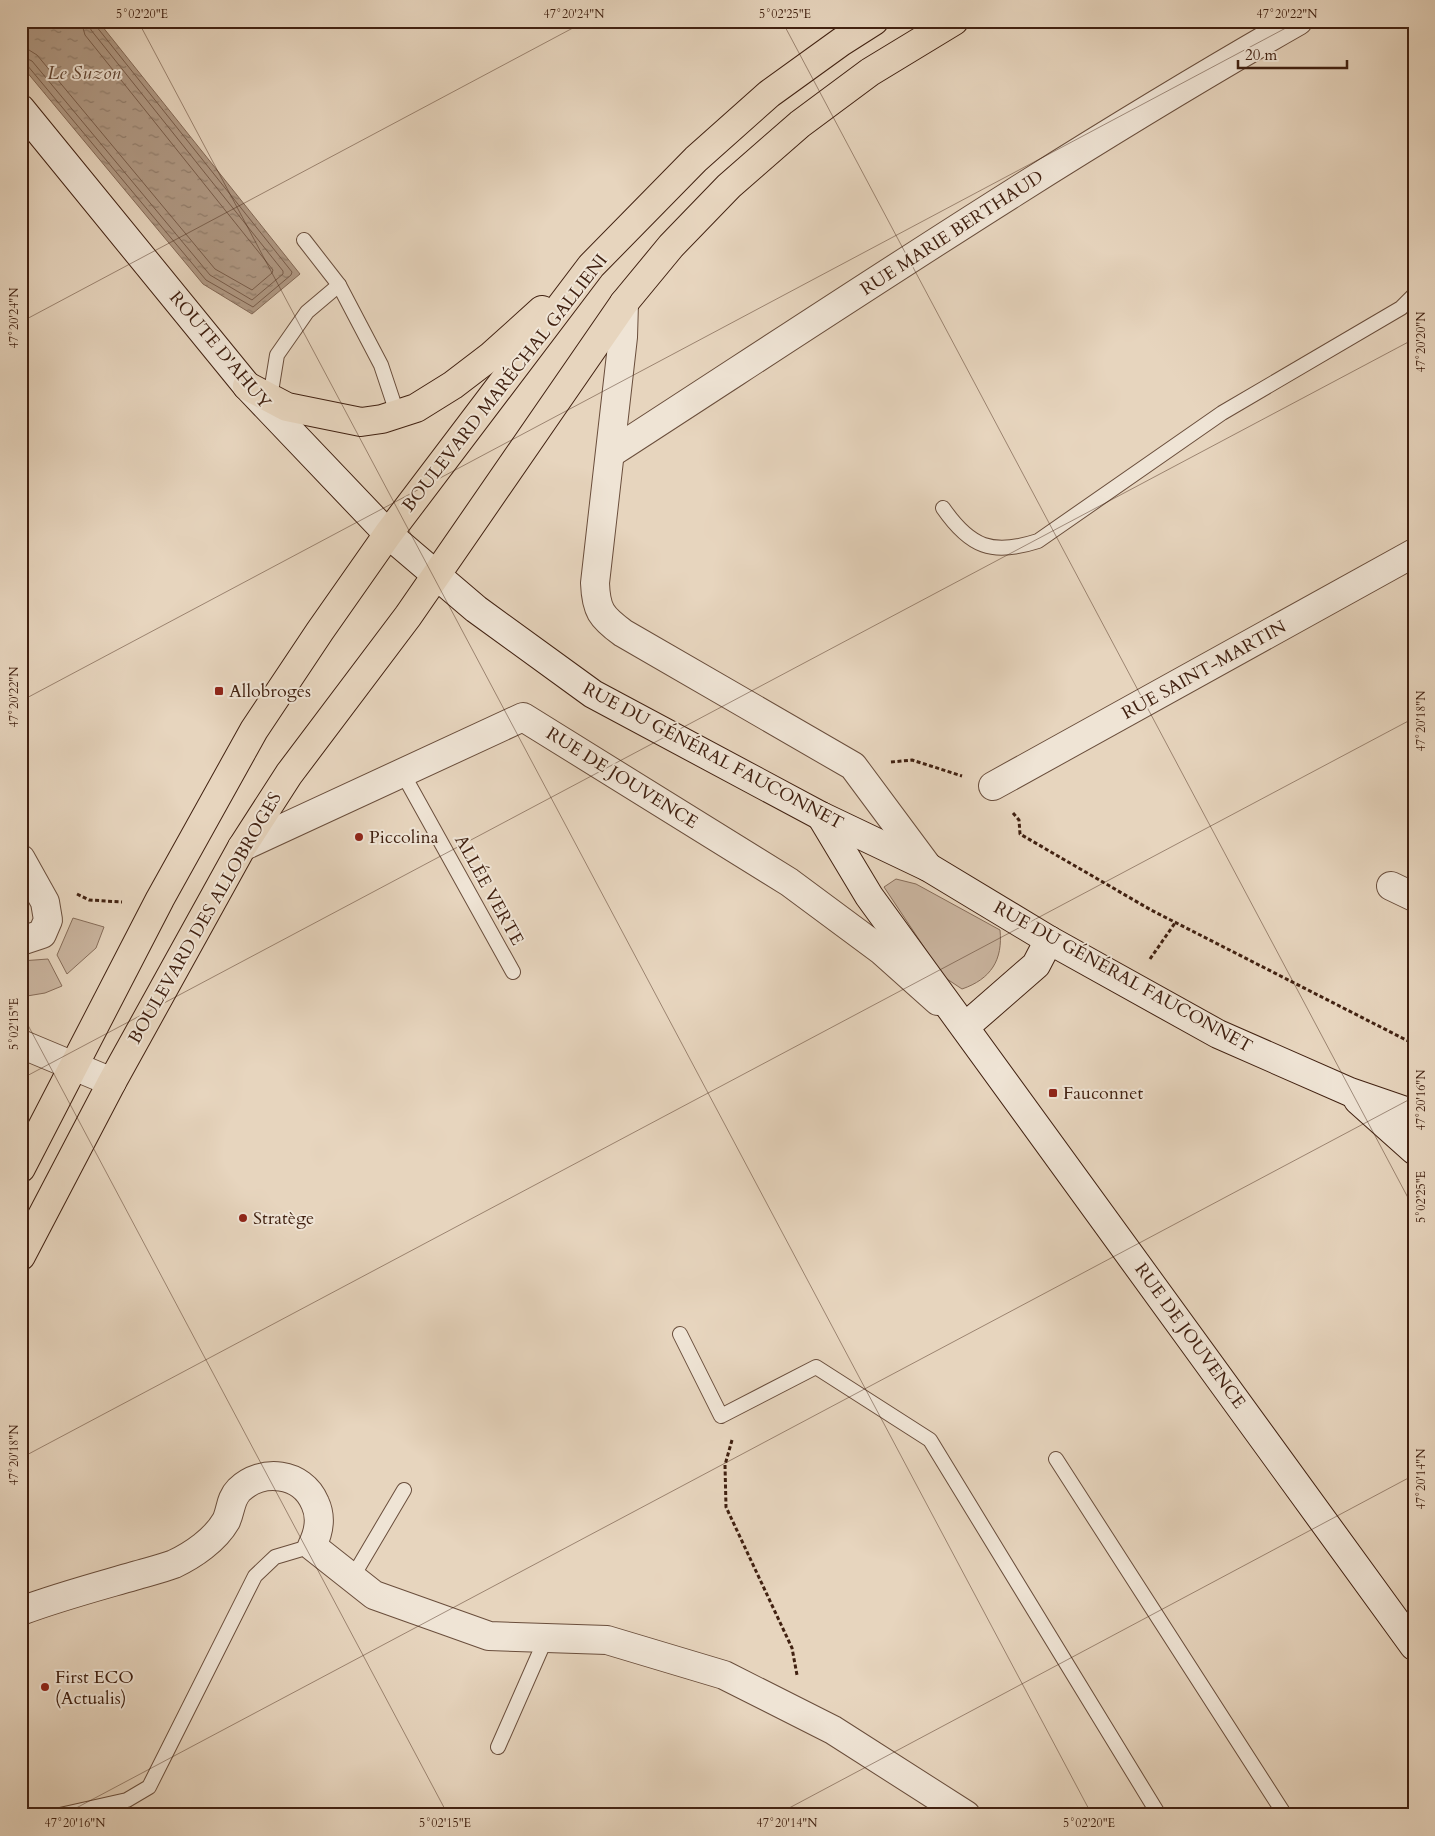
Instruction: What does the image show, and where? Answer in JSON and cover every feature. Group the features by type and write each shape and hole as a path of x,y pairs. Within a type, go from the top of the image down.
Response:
{"main road":[{"name":"BOULEVARD MARÉCHAL GALLIENI","path":"388,534 591,266 696,159 762,101 841,42 874,21"},
{"path":"437,575 624,303 671,246 729,186 786,136 870,72 954,21"},
{"path":"259,392 287,407 362,422 416,408 461,379 491,356 591,266"},
{"path":"21,1168 160,898 254,730 388,534"},
{"name":"BOULEVARD DES ALLOBROGES","path":"21,1256 112,1082 242,847 288,774 437,575"}],"street":[{"name":"RUE MARIE BERTHAUD","path":"611,453 1007,197 1204,74 1298,21"},
{"name":"ROUTE D'AHUY","path":"21,109 259,392 388,534 437,575"},
{"path":"611,453 623,337 624,303"},
{"name":"RUE DU GÉNÉRAL FAUCONNET","path":"611,453 595,583 595,598 599,612 622,633 853,766 928,867"},
{"name":"RUE SAINT-MARTIN","path":"993,786 1414,553"},
{"name":"RUE DU GÉNÉRAL FAUCONNET","path":"437,575 476,608 593,694 821,816 928,867 1049,940 1218,1034 1350,1092 1414,1114"},
{"name":"RUE DE JOUVENCE","path":"242,847 523,717 789,882 882,952 966,1026"},
{"name":"RUE DE JOUVENCE","path":"821,816 869,896 966,1026 1414,1646"},
{"path":"21,859 45,902 48,920 42,934 21,942"},
{"path":"966,1026 1036,965 1049,940"},
{"path":"21,1044 112,1082"},
{"name":"RUE DU GÉNÉRAL FAUCONNET","path":"1350,1092 1414,1150"},
{"path":"21,1611 173,1564 203,1548 226,1520 229,1505 237,1492 249,1482 264,1476 279,1476 294,1480 311,1496 319,1517 318,1532 312,1546 374,1595 489,1636 607,1640 724,1675 834,1730 938,1807 966,1815"}],"lane":[{"path":"304,240 338,285 381,365 398,414"},
{"path":"259,392 277,355 307,312 338,285"},
{"path":"943,508 958,530 987,546 1010,548 1038,540 1222,413 1401,308 1414,295"},
{"name":"ALLÉE VERTE","path":"402,774 513,972"},
{"path":"680,1334 721,1416 816,1367 930,1440 1158,1815"},
{"path":"1056,1459 1285,1815"},
{"path":"352,1578 404,1490"},
{"path":"60,1815 127,1800 142,1793 149,1787 255,1576 276,1557 312,1546"},
{"path":"498,1747 546,1638"}],"path":[{"path":"853,766 912,760 993,786 1019,820 1020,834 1175,923 1414,1044"},
{"path":"73,892 89,900 115,903 160,898"},
{"path":"1132,985 1175,923"},
{"path":"741,1406 725,1465 726,1507 792,1648 804,1715"}],"shaded area":[{"path":"896,879 916,884 1000,930 997,959 988,974 981,980 962,989 944,977 884,887"},
{"path":"73,918 104,927 96,948 67,974 57,955"},
{"path":"48,959 62,986 45,993 21,997 21,961"}],"water":[{"name":"Le Suzon","path":"21,21 98,21 300,274 252,314 203,284 21,65"}],"place":[{"name":"Allobroges","path":"219,691"},
{"name":"Piccolina","path":"359,837"},
{"name":"Fauconnet","path":"1053,1093"},
{"name":"Stratège","path":"243,1218"},
{"name":"First ECO (Actualis)","path":"45,1687"}]}
